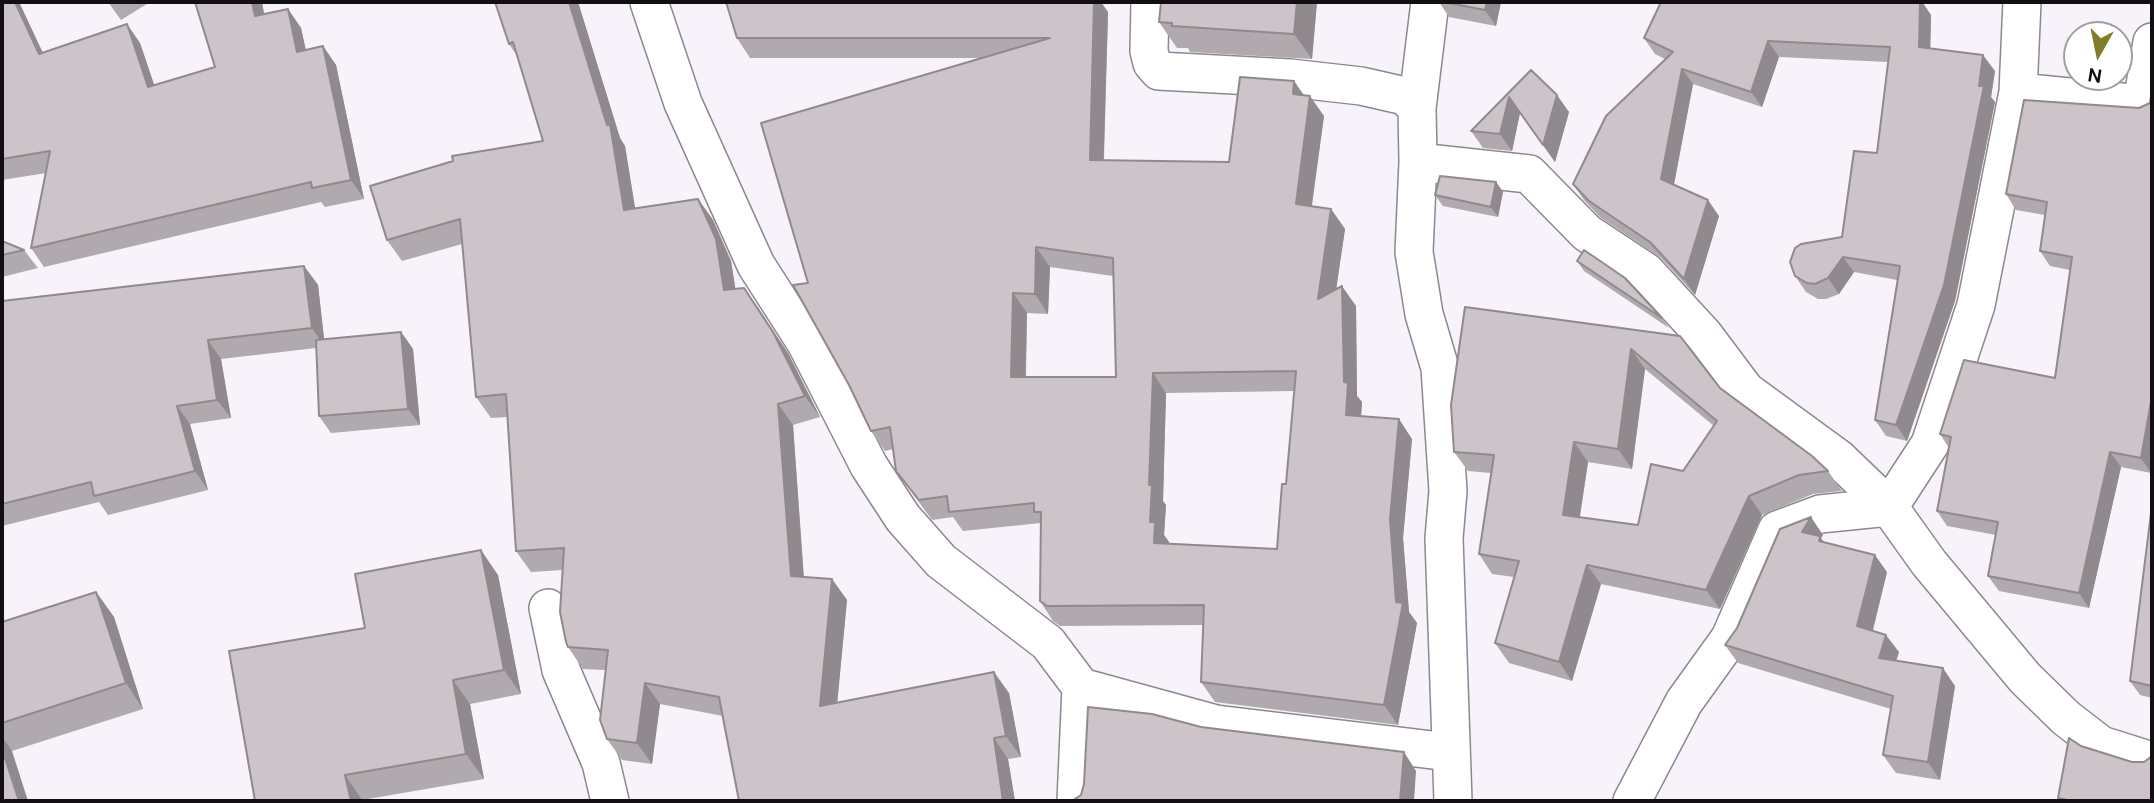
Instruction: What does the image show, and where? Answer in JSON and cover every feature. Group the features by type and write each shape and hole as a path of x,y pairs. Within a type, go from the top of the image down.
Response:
{"street":[{"path":"649,2 683,103 756,265 806,344 869,466 903,518 941,561 1048,643 1081,687 1216,724 1449,752"},
{"path":"1150,2 1149,51 1152,63 1159,71 1290,78 1360,86 1405,96 1417,108"},
{"path":"1430,2 1417,108 1418,162 1414,252 1424,314 1440,368 1448,491 1444,538 1449,752 1453,801"},
{"path":"1889,507 1930,444 1976,305 2018,92 2022,2"},
{"path":"2018,92 2142,104 2152,42"},
{"path":"1418,162 1529,174 1587,233 1646,272 1704,335 1746,391 1839,459 1889,507 1929,563 2025,678 2066,718 2101,745 2152,761"},
{"path":"1632,801 1684,702 1730,638 1777,530 1820,514 1889,507"},
{"path":"548,608 561,670 601,763 610,801"},
{"path":"1076,801 1081,687"}],"building":[{"path":"2,2 15,2 39,54 127,24 148,87 215,67 195,2 252,2 255,16 288,9 297,52 323,46 351,180 312,188 311,182 31,248 50,151 2,159"},
{"path":"495,2 569,2 607,125 610,124 624,210 698,199 716,239 724,290 744,288 773,332 805,396 778,404 791,576 832,579 820,706 994,672 1006,736 994,738 1003,801 739,801 719,697 645,683 637,743 607,739 600,720 608,650 568,647 560,612 564,548 516,551 506,394 476,397 460,219 387,240 370,186 453,161 452,156 543,141 513,42 509,44"},
{"path":"726,2 1094,2 1090,160 1229,162 1240,77 1294,81 1293,94 1310,96 1296,204 1331,209 1318,299 1342,286 1344,382 1348,383 1346,415 1399,419 1390,519 1396,602 1403,603 1384,705 1201,682 1204,605 1047,606 1040,601 1041,512 1034,512 1034,503 949,512 947,496 919,500 896,471 890,427 871,431 849,385 793,285 808,283 761,123 1050,38 737,38","holes":["1036,247 1113,258 1116,377 1011,377 1013,293 1035,294","1296,371 1277,549 1154,543 1155,522 1150,522 1152,485 1149,485 1153,373"]},
{"path":"1161,2 1297,2 1294,34 1172,26 1172,23 1159,22"},
{"path":"1443,2 1487,2 1485,10"},
{"path":"1661,2 1920,2 1919,47 1983,55 1979,86 1984,86 1944,285 1896,425 1875,420 1900,266 1843,257 1828,278 1815,284 1795,276 1790,262 1795,248 1801,244 1842,237 1854,151 1877,153 1890,47 1768,41 1751,92 1682,69 1661,179 1708,200 1684,279 1650,242 1589,201 1573,184 1606,116 1673,52 1644,38"},
{"path":"1531,70 1557,95 1543,145 1509,97 1500,134 1471,131"},
{"path":"2152,90 2152,396 2141,458 2110,452 2079,593 1988,576 1998,522 1937,511 1951,437 1940,434 1964,360 2055,378 2072,257 2040,251 2047,202 2006,194 2024,100 2139,108 2150,103"},
{"path":"1440,176 1496,182 1491,207 1435,195"},
{"path":"2,241 24,250 2,255"},
{"path":"1584,250 1625,278 1662,318 1577,261"},
{"path":"304,266 312,328 208,340 217,400 177,406 195,471 94,496 91,482 2,504 2,301"},
{"path":"1465,307 1680,336 1720,388 1812,456 1828,471 1799,475 1749,496 1706,590 1587,565 1559,662 1495,643 1519,561 1479,554 1494,455 1454,452 1451,405","holes":["1631,349 1717,421 1683,471 1651,464 1638,525 1563,515 1574,442 1618,449"]},
{"path":"401,332 408,409 319,416 316,340"},
{"path":"2152,505 2152,686 2130,681"},
{"path":"1811,517 1802,532 1820,536 1819,541 1875,555 1857,626 1886,635 1879,658 1943,668 1928,762 1883,755 1893,696 1725,645 1737,628 1780,529"},
{"path":"481,550 504,670 453,680 466,754 345,775 351,801 255,801 229,651 365,628 355,574"},
{"path":"96,592 126,683 2,723 2,622"},
{"path":"1088,707 1152,714 1201,727 1404,752 1400,801 1072,801 1081,795 1084,784"},
{"path":"2069,738 2081,746 2132,762 2144,762 2152,756 2152,801 2072,801 2058,798"},
{"path":"2,749 19,801 2,801"}]}
